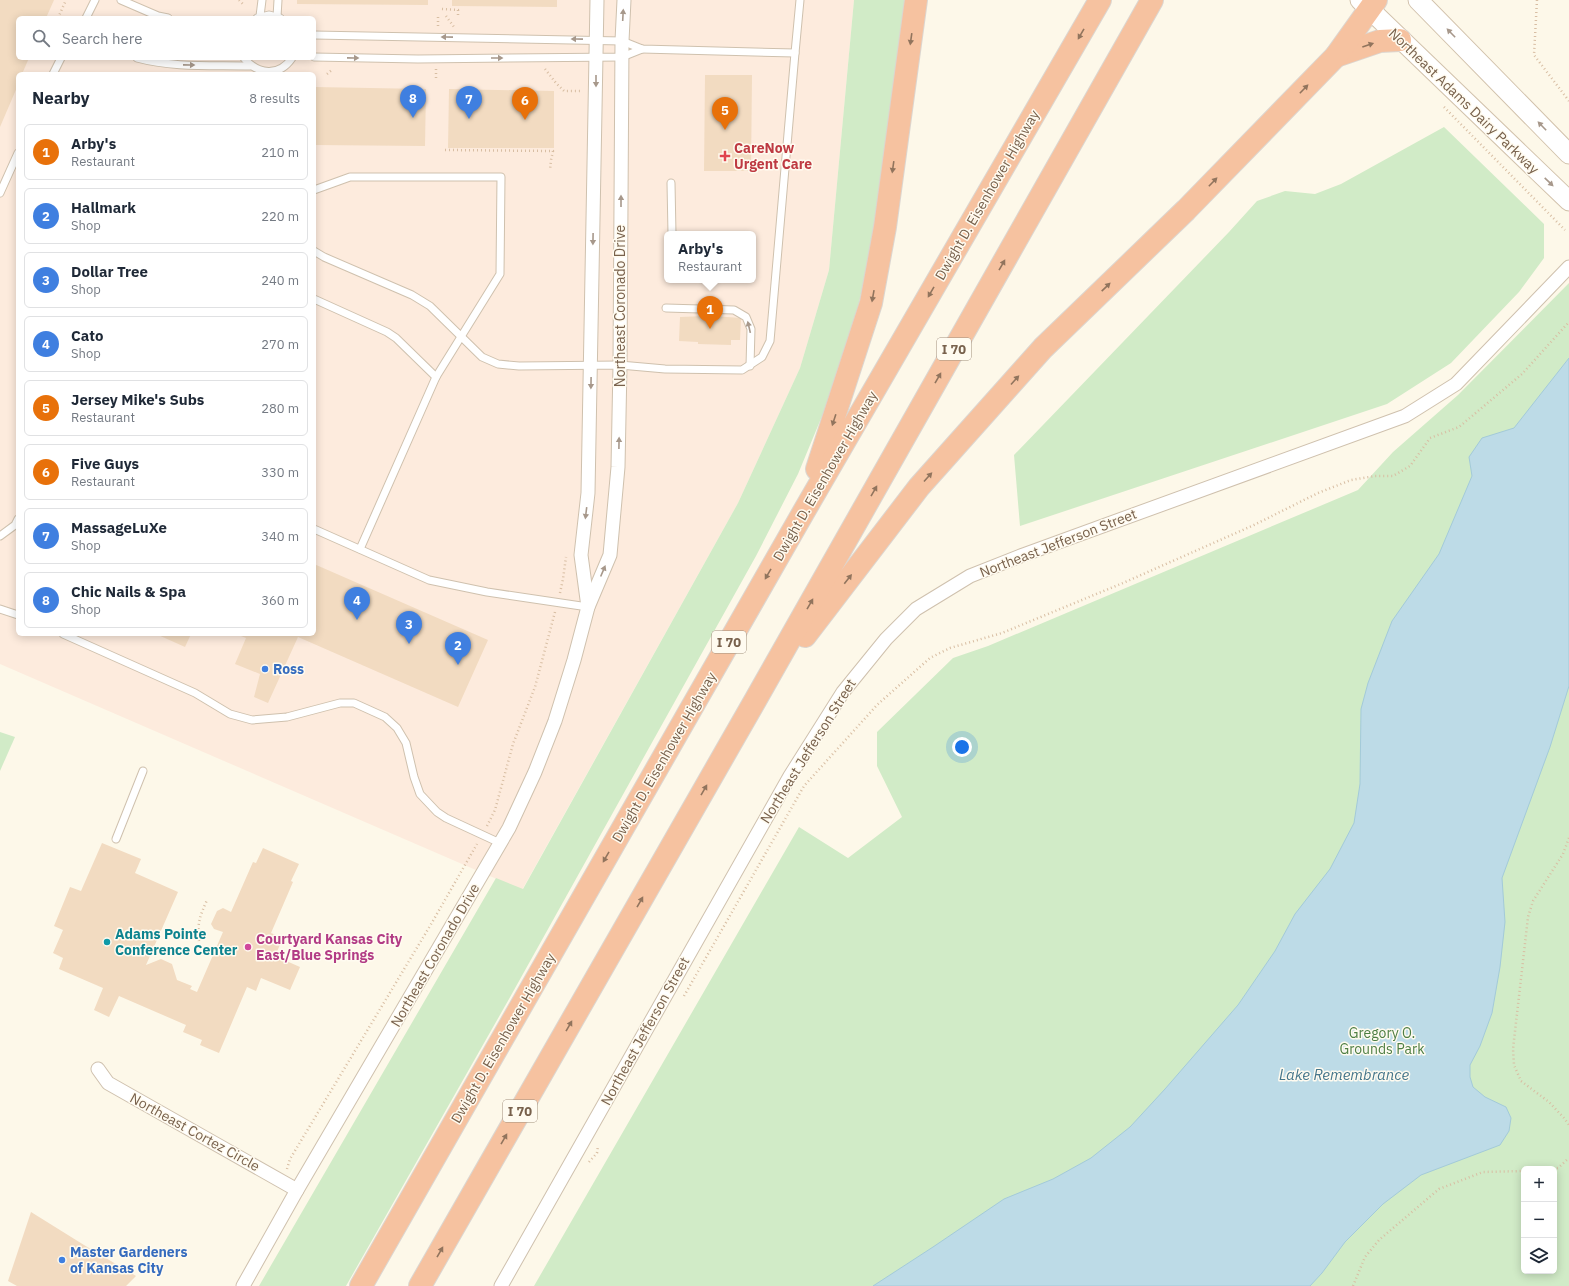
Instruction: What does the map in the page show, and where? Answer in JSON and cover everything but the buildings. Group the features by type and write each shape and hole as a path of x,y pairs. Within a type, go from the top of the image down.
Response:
{"highway":[{"path":"803,513 871,303 885,227 916,0"},
{"name":"Dwight D. Eisenhower Highway","path":"361,1286 803,513 1100,0"},
{"name":"I 70","path":"420,1286 756,699 1152,0"},
{"path":"756,699 919,487 1043,348 1186,210 1336,56 1368,3"},
{"path":"1336,56 1380,41 1400,40"}],"main road":[{"path":"1418,0 1569,154"},
{"name":"Northeast Adams Dairy Parkway","path":"1368,3 1400,40 1569,201"}],"street":[{"name":"Northeast Coronado Drive","path":"588,607 581,555 588,493 597,0"},
{"name":"Northeast Coronado Drive","path":"243,1286 297,1190 500,843 535,772 555,722 588,607 610,555 618,467 622,41 624,0"},
{"name":"Northeast Jefferson Street","path":"501,1286 790,776 843,692 886,639 916,609 970,576 1010,560 1405,416 1456,384 1569,267"},
{"name":"Northeast Cortez Circle","path":"98,1069 108,1083 297,1190"}],"lane":[{"path":"87,16 95,0"},
{"path":"121,0 158,16"},
{"path":"259,16 262,0"},
{"path":"278,0 279,16"},
{"path":"316,252 412,295 430,306 482,356 498,364 519,366 620,365 665,369 726,370 742,370 750,366 762,357 770,341 800,0"},
{"path":"264,16 274,16"},
{"path":"316,35 596,40 622,41 642,49 796,53"},
{"path":"316,57 418,59 596,58 622,57 642,49"},
{"path":"54,72 60,60"},
{"path":"145,60 174,65 276,72 290,60"},
{"path":"246,60 254,70"},
{"path":"0,193 16,157"},
{"path":"316,189 350,177 501,177 500,274 436,377 360,549"},
{"path":"671,183 672,231"},
{"path":"316,300 387,332 396,338 436,377"},
{"path":"666,308 734,310 746,317 751,329 750,366"},
{"path":"0,536 16,523"},
{"path":"316,530 429,580 502,594 588,607"},
{"path":"0,609 16,614"},
{"path":"67,636 195,693 230,714 252,720 287,717 340,702 354,704 385,717 397,728 406,743 420,794 428,803 446,818 500,843"},
{"path":"116,839 143,771"}],"path":[{"path":"59,16 66,0"},
{"path":"239,0 244,5"},
{"path":"1537,0 1534,55 1569,101"},
{"path":"442,9 458,10 458,16"},
{"path":"438,16 438,31"},
{"path":"446,16 456,29"},
{"path":"541,64 564,91 582,91"},
{"path":"436,66 436,78"},
{"path":"1440,102 1565,230"},
{"path":"445,150 553,151 550,170"},
{"path":"683,996 804,786 877,705 930,658 950,648 1002,633 1115,586 1254,525 1318,493 1351,480 1376,476 1393,476 1410,466 1430,438 1459,427 1516,379 1569,322"},
{"path":"563,579 566,553"},
{"path":"495,810 513,744 535,687 555,615"},
{"path":"1569,838 1563,854 1533,901 1528,917 1513,1049 1514,1065 1521,1081 1549,1102 1569,1125"},
{"path":"290,1159 430,926 472,852"},
{"path":"199,941 197,927 207,900"},
{"path":"588,1163 596,1153 599,1142"},
{"path":"1557,1168 1569,1158"},
{"path":"1353,1286 1365,1257 1379,1240 1439,1189 1483,1172 1521,1171"}],"shaded area":[{"path":"0,0 854,0 829,270 800,368 738,503 522,890 0,664"}],"green space":[{"path":"854,0 905,0 876,226 857,312 837,380 798,474 756,556 509,999 346,1286 259,1286 496,878 523,889 738,503 800,368 829,270"},
{"path":"1444,127 1544,224 1544,258 1519,292 1451,363 1387,404 1020,526 1014,455 1257,201 1285,191 1315,194 1341,184"},
{"name":"Gregory O. Grounds Park","path":"1569,283 1569,1286 534,1286 799,827 848,858 902,817 877,766 877,732 953,658 988,646 1358,490 1393,452 1458,395"},
{"path":"0,732 15,737 0,771"}],"water":[{"name":"Lake Remembrance","path":"1569,358 1569,686 1550,747 1502,878 1505,922 1500,967 1492,1013 1480,1046 1470,1065 1470,1077 1473,1087 1485,1097 1506,1107 1511,1118 1509,1131 1500,1145 1421,1175 1383,1204 1345,1242 1322,1273 1310,1286 873,1286 1004,1199 1053,1179 1091,1158 1130,1127 1238,1005 1275,951 1295,914 1330,869 1354,823 1360,784 1361,709 1368,683 1392,621 1439,554 1472,476 1469,457 1482,438 1514,428"}],"place":[{"name":"Chic Nails & Spa","path":"413,118"},
{"name":"MassageLuXe","path":"469,119"},
{"name":"Five Guys","path":"525,120"},
{"name":"Jersey Mike's Subs","path":"725,130"},
{"name":"CareNow Urgent Care","path":"725,156"},
{"name":"Arby's","path":"710,329"},
{"name":"Cato","path":"357,620"},
{"name":"Dollar Tree","path":"409,644"},
{"name":"Hallmark","path":"458,665"},
{"name":"Ross","path":"265,669"},
{"name":"Adams Pointe Conference Center","path":"107,942"},
{"name":"Courtyard Kansas City East/Blue Springs","path":"248,947"},
{"name":"Master Gardeners of Kansas City","path":"62,1260"}]}
